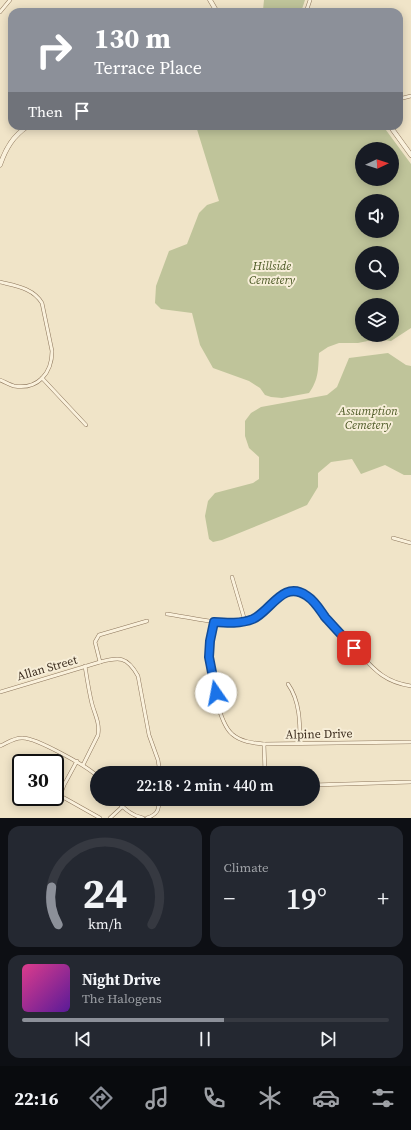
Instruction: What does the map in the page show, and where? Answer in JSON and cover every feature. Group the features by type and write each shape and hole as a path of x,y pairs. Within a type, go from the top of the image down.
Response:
{"street":[{"path":"0,12 10,0"},
{"path":"0,165 7,146 23,130"},
{"path":"393,130 411,155"},
{"path":"0,282 28,290 36,295 42,303 52,351 52,359 48,371 42,378 29,384 17,386 0,380"},
{"path":"42,378 86,425"},
{"path":"393,538 411,543"},
{"path":"232,577 245,622"},
{"path":"167,614 214,622 245,622 262,614 284,594 295,592 302,593 313,601 336,630 379,674 396,683 411,686"},
{"path":"100,662 96,642 96,639 99,636 147,621"},
{"name":"Alpine Drive","path":"214,622 210,641 209,657 218,706 224,722 230,732 240,739 248,742 264,744 411,742"},
{"name":"Allan Street","path":"0,692 115,658 119,658 130,663 136,672 141,685 149,735 159,766"},
{"path":"83,765 99,730 99,724 93,705 85,666"},
{"path":"288,684 293,690 297,703 300,719 300,743"},
{"path":"0,746 18,738 28,738 76,761 90,770"},
{"path":"264,744 265,766"},
{"path":"64,785 76,761"},
{"path":"320,785 411,782"},
{"path":"64,798 100,818"},
{"path":"147,818 157,812 159,806"},
{"path":"110,818 122,807 142,818"}],"green space":[{"path":"264,0 305,0 302,8 263,8"},
{"name":"Hillside Cemetery","path":"197,130 386,130 395,142 355,142 355,186 399,186 399,148 411,164 411,328 399,336 399,298 355,298 355,342 363,342 339,343 328,347 319,353 315,383 309,393 282,398 271,397 265,395 260,388 249,381 213,368 200,345 192,313 161,309 155,303 156,286 169,251 187,244 199,213 207,205 219,201"},
{"name":"Assumption Cemetery","path":"388,353 406,365 411,366 411,475 404,475 385,465 361,474 352,459 331,462 318,473 318,487 307,505 222,540 213,542 209,539 205,516 208,501 215,493 253,483 259,479 259,457 249,448 245,436 245,421 251,413 261,407 327,395 337,387 349,358"}],"route":[{"path":"216,693 209,657 210,641 214,622 238,623 254,619 262,614 281,596 289,592 302,593 313,601 336,630 354,648"}]}
